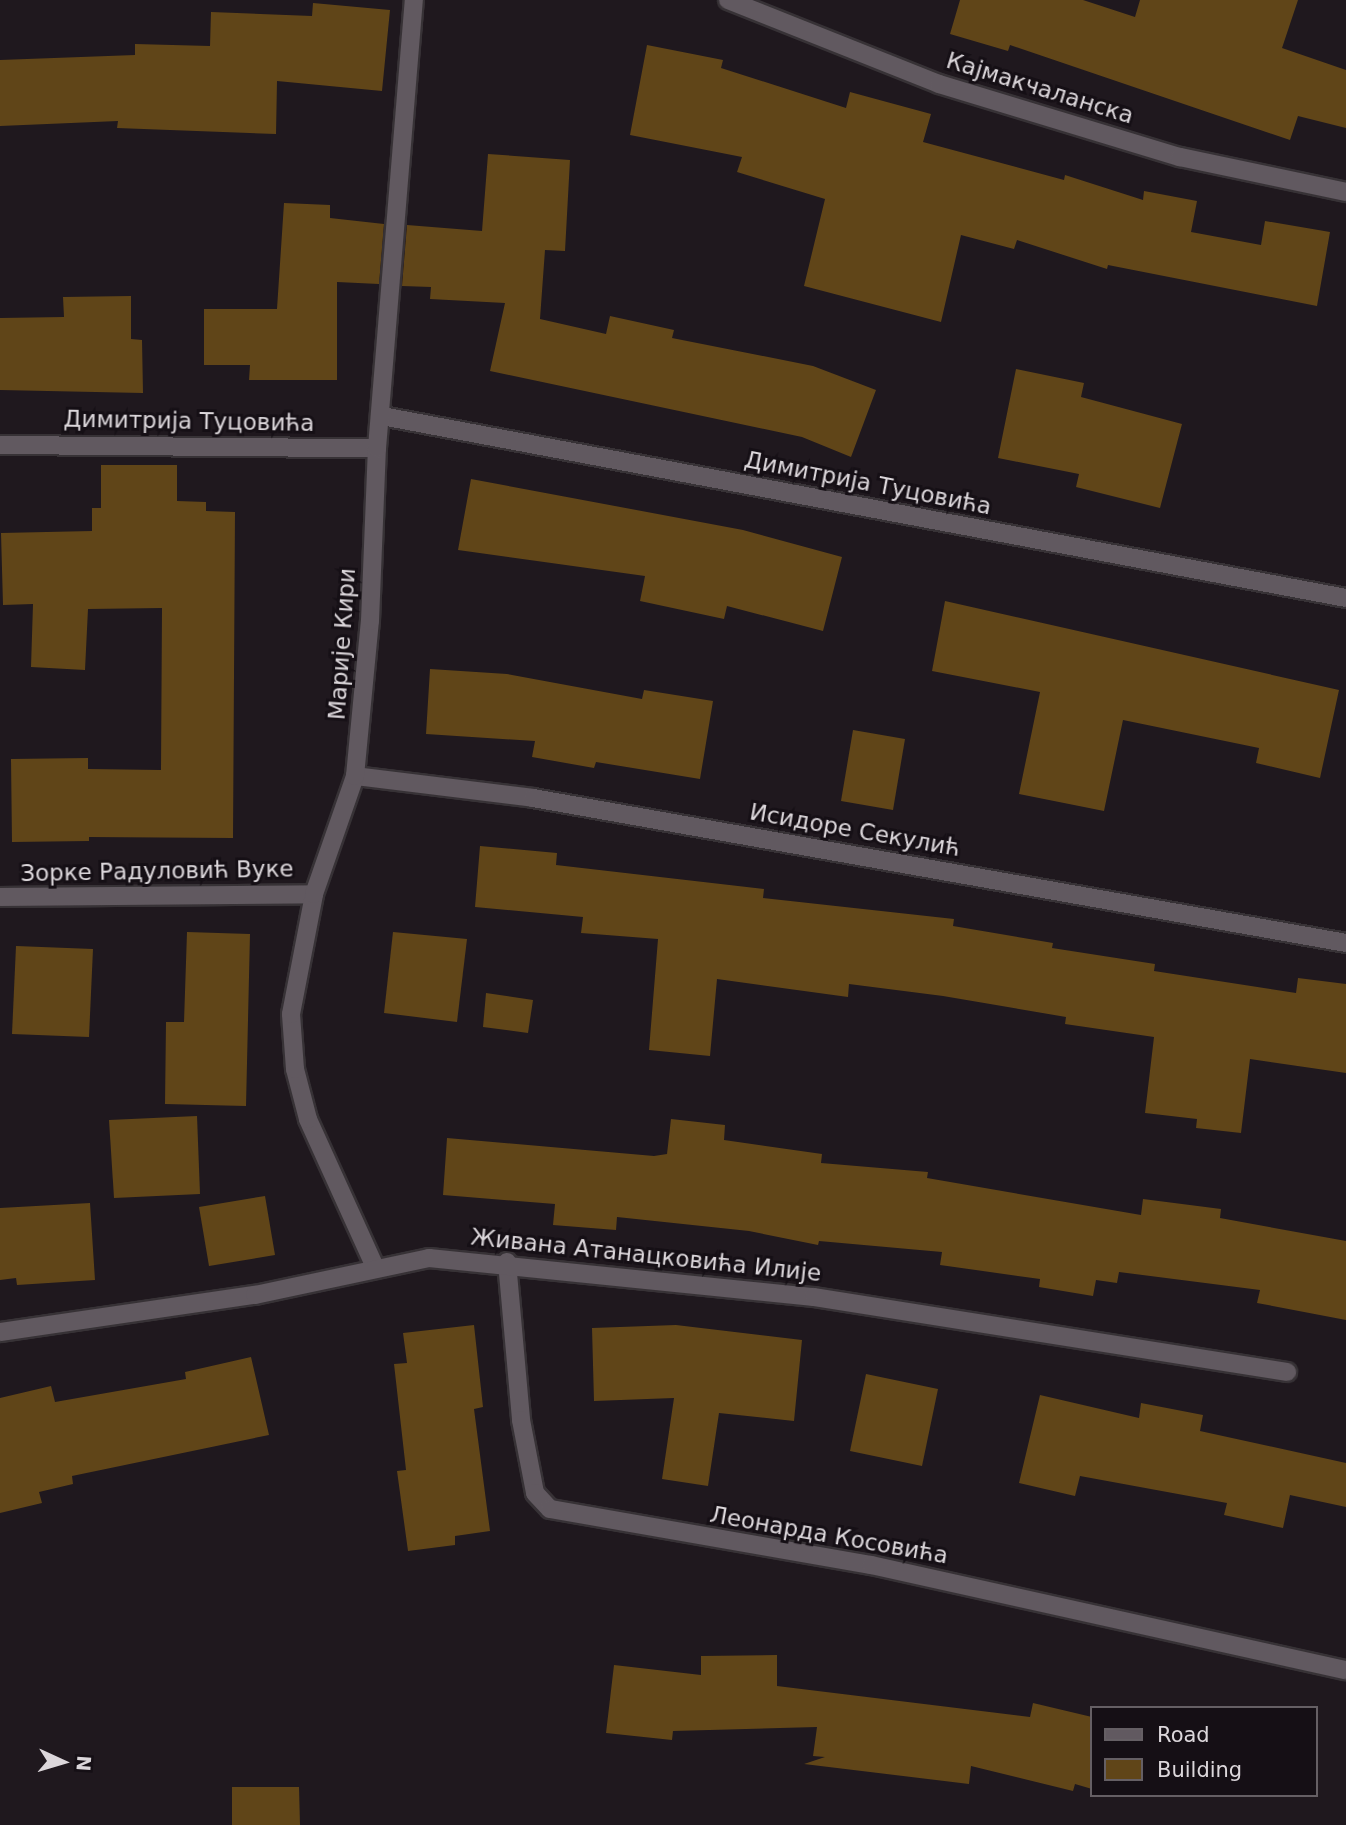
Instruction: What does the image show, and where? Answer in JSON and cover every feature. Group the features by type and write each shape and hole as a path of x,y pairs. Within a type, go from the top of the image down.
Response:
{"street":[{"name":"Марије Кири","path":"375,1267 308,1119 295,1069 290,1014 314,894 355,776 370,621 377,448 382,416 414,0"},
{"name":"Кајмакчаланска","path":"728,0 939,84 1180,157 1346,192"},
{"name":"Димитрија Туцовића","path":"382,416 1346,598"},
{"name":"Димитрија Туцовића","path":"0,445 377,448"},
{"name":"Исидоре Секулић","path":"355,776 533,798 1346,943"},
{"name":"Зорке Радуловић Вуке","path":"0,897 314,894"},
{"name":"Живана Атанацковића Илије","path":"0,1332 255,1295 375,1267 429,1258 507,1262 814,1297 1287,1372"},
{"name":"Леонарда Косовића","path":"507,1262 521,1420 535,1493 550,1509 871,1565 1346,1670"}],"building":[{"path":"960,0 1083,0 1135,17 1140,0 1298,0 1282,48 1346,70 1346,128 1298,116 1290,140 1010,45 1008,51 950,34"},
{"path":"313,3 390,10 382,91 277,81 276,134 117,128 118,121 0,126 0,60 135,55 135,44 210,46 211,12 312,16"},
{"path":"647,45 723,60 721,68 846,108 850,92 931,114 923,142 1064,180 1065,175 1143,200 1144,191 1197,201 1191,232 1261,245 1265,221 1330,232 1317,306 1108,265 1107,269 1017,240 1014,249 961,235 941,322 804,286 825,199 737,172 742,157 630,135"},
{"path":"488,154 570,160 565,251 545,250 540,319 606,334 610,316 674,330 672,338 813,366 876,390 851,457 802,437 490,371 505,303 430,299 431,287 402,286 407,225 482,231"},
{"path":"284,203 330,205 330,218 384,224 379,284 337,282 337,380 249,380 250,365 204,365 204,309 277,309"},
{"path":"131,296 131,339 142,340 143,393 0,390 0,318 64,317 63,297"},
{"path":"1016,369 1084,383 1081,397 1182,424 1160,508 1076,487 1079,474 998,458"},
{"path":"101,465 177,465 177,501 206,502 206,511 235,512 233,838 89,837 89,841 12,842 11,759 88,758 88,769 161,770 162,608 88,609 85,670 31,667 33,604 3,605 1,533 92,531 92,508 101,508"},
{"path":"471,479 743,530 842,557 823,631 727,606 724,619 640,601 645,576 458,550"},
{"path":"945,601 1339,690 1320,778 1256,763 1259,748 1123,720 1104,811 1019,794 1040,692 932,671"},
{"path":"430,669 507,674 642,699 644,690 713,701 700,779 596,762 594,768 532,757 535,741 426,734"},
{"path":"853,730 905,739 893,810 841,801"},
{"path":"480,846 557,853 556,865 764,889 763,898 954,919 953,926 1053,943 1052,948 1155,964 1154,971 1296,993 1298,978 1346,984 1346,1073 1250,1059 1241,1133 1196,1128 1197,1119 1145,1113 1154,1037 1065,1024 1066,1017 943,996 849,984 848,997 717,979 710,1056 649,1050 658,939 581,933 583,917 475,907"},
{"path":"187,932 250,934 246,1106 165,1104 166,1022 184,1022"},
{"path":"393,932 467,939 457,1022 384,1013"},
{"path":"16,946 93,949 89,1037 12,1034"},
{"path":"486,993 533,1000 528,1033 483,1027"},
{"path":"197,1116 200,1194 114,1198 109,1120"},
{"path":"671,1119 725,1125 724,1140 822,1154 821,1163 928,1172 927,1178 1141,1215 1143,1199 1221,1209 1220,1218 1346,1241 1346,1320 1257,1303 1260,1290 1119,1272 1117,1283 1096,1280 1093,1296 1039,1287 1040,1279 940,1265 942,1252 819,1241 818,1245 749,1231 617,1217 616,1230 553,1225 555,1204 443,1195 447,1138 654,1156 667,1154"},
{"path":"265,1196 275,1255 209,1266 199,1207"},
{"path":"90,1203 95,1280 17,1285 16,1278 0,1280 0,1208"},
{"path":"474,1325 483,1407 474,1409 490,1531 455,1536 455,1545 408,1551 397,1471 406,1470 394,1364 407,1363 403,1333"},
{"path":"676,1325 802,1340 794,1421 719,1413 708,1486 662,1479 674,1398 594,1401 592,1328"},
{"path":"251,1357 269,1435 72,1476 73,1484 39,1492 42,1503 0,1513 0,1398 51,1386 55,1402 186,1379 185,1372"},
{"path":"866,1374 938,1389 922,1466 850,1451"},
{"path":"1040,1395 1139,1418 1141,1403 1203,1415 1200,1431 1346,1463 1346,1507 1290,1495 1283,1528 1224,1515 1227,1503 1080,1476 1075,1496 1019,1483"},
{"path":"777,1655 777,1686 1030,1717 1033,1703 1090,1717 1090,1788 1075,1784 1073,1791 971,1766 969,1784 804,1764 825,1757 813,1756 817,1727 673,1731 672,1740 606,1733 614,1665 701,1675 701,1656"},
{"path":"232,1787 299,1787 300,1825 232,1825"}]}
